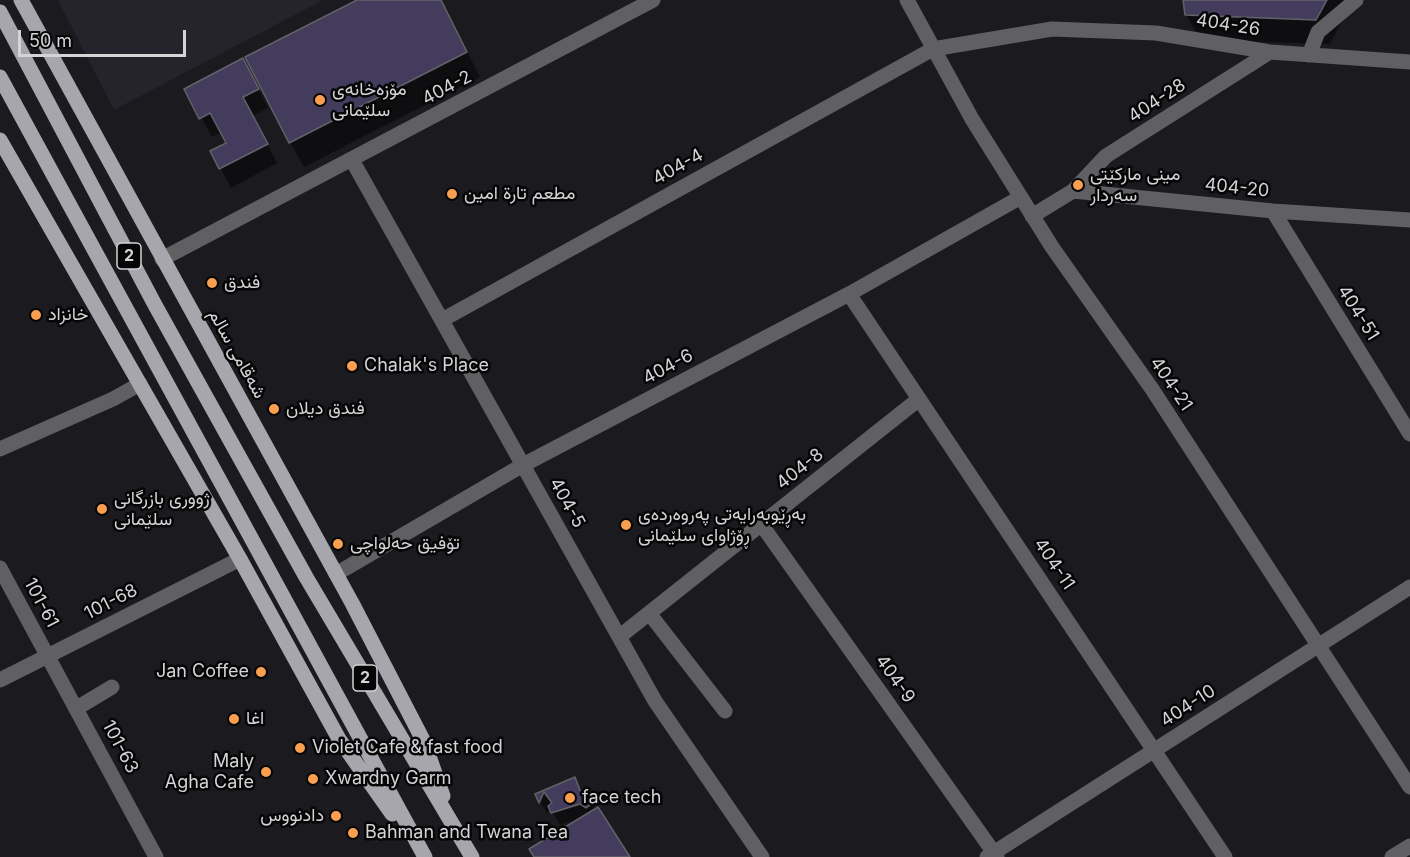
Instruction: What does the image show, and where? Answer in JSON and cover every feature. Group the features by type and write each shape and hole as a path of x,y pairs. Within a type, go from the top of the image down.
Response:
{"main road":[{"name":"شەقامی سالم","path":"21,0 336,574 424,742 455,830"},
{"name":"شەقامی سالم","path":"0,12 155,306 300,567 472,857"},
{"name":"2","path":"0,77 424,857"},
{"path":"0,141 240,559 339,740 424,857"}],"street":[{"name":"404-2","path":"162,259 653,0"},
{"name":"404-21","path":"907,0 972,119 1032,216 1152,390 1410,787"},
{"path":"1309,55 1318,32 1356,0"},
{"name":"404-26","path":"933,48 1052,29 1156,33 1270,52 1410,62"},
{"name":"404-4","path":"442,320 933,48"},
{"name":"404-28","path":"1073,191 1106,156 1270,52"},
{"name":"404-5","path":"352,160 655,701 762,857"},
{"path":"1032,216 1073,191"},
{"name":"404-20","path":"1073,191 1273,211 1410,220"},
{"name":"404-6","path":"336,574 524,465 849,294 1021,197"},
{"name":"404-51","path":"1273,211 1410,434"},
{"name":"404-11","path":"849,294 1225,857"},
{"path":"0,449 113,399 140,384"},
{"name":"404-8","path":"620,637 919,399"},
{"name":"404-9","path":"761,524 992,856"},
{"name":"101-68","path":"0,680 240,559"},
{"name":"101-61","path":"0,568 48,657"},
{"name":"404-10","path":"992,856 1410,587"},
{"path":"650,613 725,711"},
{"name":"101-63","path":"48,657 156,857"},
{"path":"77,708 112,687"},
{"path":"1392,857 1410,846"}],"shaded area":[{"path":"58,0 323,0 114,110"}],"building":[{"name":"مۆزەخانەی سلێمانی","path":"357,0 441,0 467,52 289,143 245,57"},
{"path":"1183,0 1327,0 1316,20 1185,15"},
{"path":"243,58 259,89 243,97 268,144 219,169 210,151 226,143 210,113 199,119 184,89"},
{"name":"face tech","path":"575,777 581,793 586,792 593,803 586,808 580,804 551,813 548,806 552,803 544,792 539,803 535,794"},
{"path":"598,807 630,857 534,857 529,849"}],"place":[{"name":"مۆزەخانەی سلێمانی","path":"320,100"},
{"name":"مینی مارکێتی سەردار","path":"1078,185"},
{"name":"مطعم تارة امين","path":"452,194"},
{"name":"فندق","path":"212,283"},
{"name":"خانزاد","path":"36,315"},
{"name":"Chalak's Place","path":"352,366"},
{"name":"فندق ديلان","path":"274,409"},
{"name":"ژووری بازرگانی سلێمانی","path":"102,509"},
{"name":"بەڕێوبەرایەتی پەروەردەی ڕۆژاوای سلێمانی","path":"626,525"},
{"name":"تۆفیق حەلواچی","path":"338,544"},
{"name":"Jan Coffee","path":"261,672"},
{"name":"اغا","path":"234,719"},
{"name":"Violet Cafe & fast food","path":"300,748"},
{"name":"Maly Agha Cafe","path":"266,772"},
{"name":"Xwardny Garm","path":"313,779"},
{"name":"face tech","path":"570,798"},
{"name":"دادنووس","path":"336,816"},
{"name":"Bahman and Twana Tea","path":"353,833"}]}
